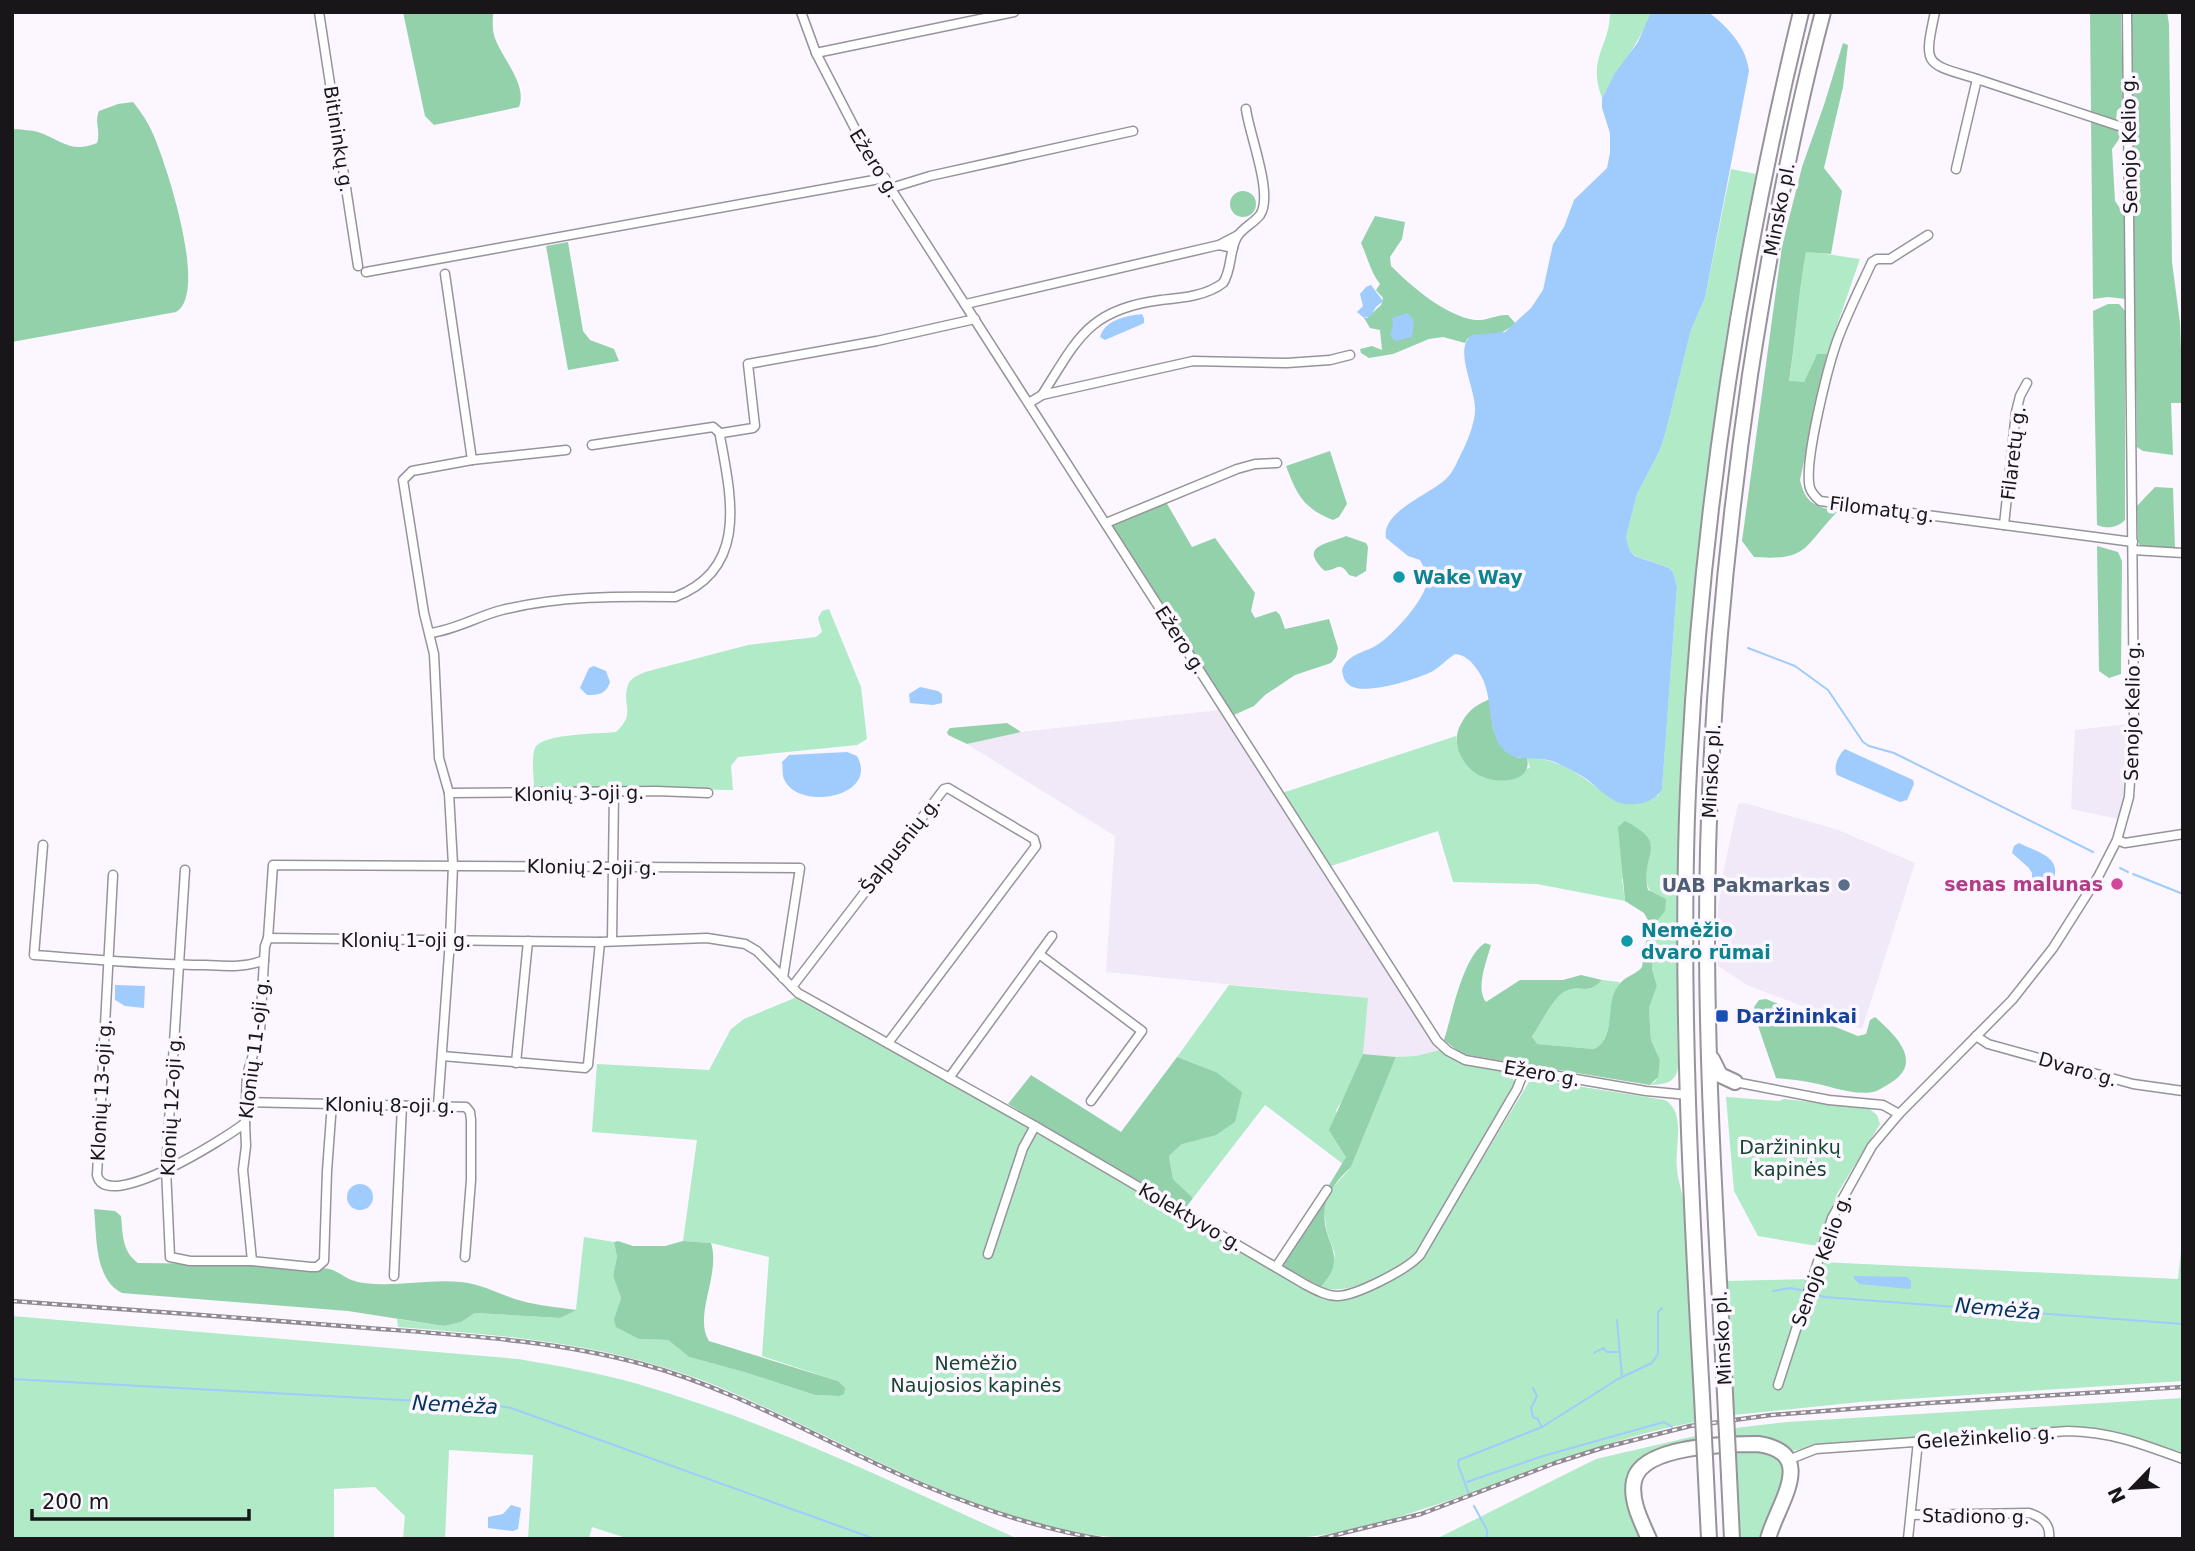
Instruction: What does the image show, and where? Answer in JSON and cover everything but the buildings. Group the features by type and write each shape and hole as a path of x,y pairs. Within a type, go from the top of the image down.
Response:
{"highway":[{"name":"Minsko pl.","path":"1709,1539 1692,1228 1685,960 1693,700 1708,524 1731,353 1763,177 1801,12"},
{"name":"Minsko pl.","path":"1732,1539 1707,992 1712,742 1724,568 1765,281 1790,150 1823,12"},
{"path":"1710,1054 1720,1074 1734,1082 1719,1091 1711,1106"},
{"path":"1649,1539 1634,1501 1633,1489 1636,1472 1647,1461 1684,1450 1758,1444 1775,1448 1787,1460 1791,1473 1790,1483 1768,1539"}],"street":[{"name":"Bitininkų g.","path":"319,12 362,269 884,178"},
{"name":"Ežero g.","path":"800,12 816,54 859,139 1437,1041 1459,1057 1524,1071 1646,1091 1688,1095"},
{"path":"816,54 1014,12"},
{"path":"1935,12 1928,47 1931,61 1936,67 2128,129"},
{"name":"Senojo Kelio g.","path":"1778,1384 1832,1218 1872,1146 1899,1114 2012,1000 2043,961 2098,877 2117,839 2129,797 2132,775 2133,546 2127,12"},
{"path":"1956,169 1977,79"},
{"path":"966,304 1219,245 1238,235 1260,216 1265,197 1246,109"},
{"path":"891,188 930,176 1133,131"},
{"path":"1042,395 1074,342 1091,325 1124,309 1147,302 1190,296 1217,287 1226,278 1238,235"},
{"name":"Filomatų g.","path":"1928,236 1890,259 1877,259 1872,262 1856,295 1836,344 1816,421 1810,489 1820,501 2004,525 2183,553"},
{"path":"1219,245 1233,248"},
{"path":"445,274 472,460"},
{"path":"721,434 754,426 748,365 975,319"},
{"path":"1029,403 1042,395 1185,363 1307,362 1350,355"},
{"name":"Filaretų g.","path":"2004,525 2016,412 2027,383"},
{"path":"430,633 447,630 501,610 535,604 587,598 675,597 702,583 719,565 730,520 730,495 721,434 713,427 592,445"},
{"path":"438,1106 453,865 449,793 439,758 434,654 424,613 403,480 412,471 472,460 566,450"},
{"path":"1106,523 1237,468 1277,463"},
{"name":"Šalpusnių g.","path":"792,987 944,789 948,788 1034,839 1037,846 888,1043"},
{"name":"Klonių 3-oji g.","path":"449,793 708,793"},
{"path":"612,941 614,793"},
{"path":"2117,839 2125,843 2183,834"},
{"path":"43,845 34,955 178,965 252,965 264,960 268,938"},
{"name":"Klonių 2-oji g.","path":"268,938 273,865 800,868 783,978"},
{"name":"Klonių 12-oji g.","path":"185,870 166,1169 170,1257 190,1261 252,1261"},
{"name":"Klonių 13-oji g.","path":"113,876 98,1182 103,1186 118,1187 166,1169 245,1123"},
{"path":"949,1078 1052,936"},
{"name":"Klonių 1-oji g.","path":"268,938 600,942 707,938 733,941 757,951 783,978"},
{"path":"516,1063 528,941"},
{"path":"442,1055 581,1069 588,1065 600,942"},
{"path":"1039,954 1142,1031 1091,1101"},
{"name":"Klonių 11-oji g.","path":"252,1261 243,1170 247,1075 260,1031 264,960"},
{"name":"Kolektyvo g.","path":"783,978 798,993 1035,1126 1276,1267 1321,1292 1339,1296 1412,1265 1510,1101 1524,1071"},
{"name":"Dvaro g.","path":"1976,1036 1988,1044 2086,1073 2133,1084 2183,1090"},
{"path":"1734,1082 1829,1100 1883,1105 1899,1114"},
{"name":"Klonių 8-oji g.","path":"246,1102 466,1107 470,1112 471,1180 464,1257"},
{"path":"252,1261 317,1267 324,1261 332,1103"},
{"path":"394,1276 402,1105"},
{"path":"988,1254 1023,1147 1035,1126"},
{"path":"1276,1267 1327,1190"},
{"name":"Geležinkelio g.","path":"1787,1460 1816,1449 2068,1431 2116,1435 2183,1459"},
{"path":"1911,1515 1918,1441"},
{"name":"Stadiono g.","path":"1908,1539 1911,1515 2029,1513 2039,1516 2046,1523 2050,1532 2049,1539"}],"shaded area":[{"path":"1220,710 1440,1050 1416,1056 1363,1054 1367,998 1106,972 1115,836 967,744 1021,732"},
{"path":"2129,724 2125,789 2118,819 2071,809 2075,730"},
{"name":"UAB Pakmarkas","path":"1745,803 1838,830 1915,863 1862,1029 1747,985 1718,966 1718,907 1724,869 1738,804"}],"green space":[{"path":"403,12 493,12 494,35 520,89 519,107 434,125 425,116"},
{"path":"1610,12 1651,12 1641,35 1602,98 1597,72"},
{"path":"2090,12 2121,12 2123,105 2117,111 2116,120 2091,113"},
{"path":"2130,12 2167,12 2169,24 2172,262 2180,323 2183,403 2171,403 2173,455 2143,451 2137,447"},
{"path":"1843,43 1848,45 1843,87 1824,168 1842,191 1831,254 1806,252 1789,381 1804,382 1817,354 1827,354 1800,480 1805,495 1812,503 1837,512 1810,543 1795,554 1772,558 1754,557 1742,541 1782,246 1802,167"},
{"path":"133,102 153,134 175,198 187,255 188,281 185,300 176,312 12,342 12,130 38,132 66,145 88,146 97,143 99,111"},
{"path":"2091,120 2117,128 2120,138 2112,149 2115,201 2124,214 2126,299 2093,299"},
{"path":"1731,169 1756,174 1724,351 1701,529 1693,619 1681,798 1678,1068 1672,1080 1650,1085 1656,1081 1660,1060 1651,1040 1649,1008 1657,986 1652,969 1658,920 1665,911 1651,893 1646,880 1651,844 1622,879 1625,901 1537,884 1453,882 1438,831 1331,866 1282,793 1456,736 1465,760 1485,778 1530,768 1527,758 1539,759 1551,761 1572,771 1612,799 1658,796 1662,788 1677,587 1673,572 1669,568 1636,556 1630,551 1626,537 1637,494 1660,450 1691,330 1705,298"},
{"path":"1243,191 1252,195 1256,204 1252,213 1243,217 1234,213 1230,204 1234,195"},
{"path":"1375,216 1405,222 1402,239 1390,257 1391,266 1419,291 1441,307 1464,317 1479,320 1508,315 1516,324 1499,334 1468,338 1465,343 1443,337 1429,339 1393,354 1369,358 1361,353 1360,349 1372,346 1382,350 1380,330 1370,328 1364,318 1381,305 1383,298 1376,290 1380,284 1361,243"},
{"path":"568,242 583,331 590,340 614,349 619,361 568,370 546,246"},
{"path":"1806,251 1860,259 1827,354 1817,354 1804,382 1789,382 1801,284"},
{"path":"2108,304 2119,304 2125,311 2125,520 2119,525 2108,527 2097,525 2093,311"},
{"path":"1330,451 1347,504 1339,517 1333,520 1315,511 1302,499 1286,466"},
{"path":"2155,487 2173,488 2175,549 2140,546 2138,541 2137,506"},
{"path":"1166,502 1192,547 1215,538 1255,593 1251,611 1255,618 1276,611 1285,629 1329,619 1338,648 1331,663 1295,675 1265,695 1254,706 1234,715 1111,525"},
{"path":"1346,536 1366,543 1368,547 1366,571 1356,577 1340,567 1325,571 1314,556 1319,547"},
{"path":"2097,546 2118,552 2122,561 2121,674 2109,678 2099,671"},
{"path":"829,609 861,687 867,739 857,745 738,757 731,766 733,790 534,787 535,748 549,739 616,732 626,719 626,692 635,677 748,645 816,637 822,632 818,618 822,611"},
{"path":"1490,699 1493,730 1518,758 1527,758 1525,772 1513,779 1497,780 1476,774 1465,763 1458,750 1457,735 1465,717 1475,707"},
{"path":"1007,723 1021,732 967,744 947,732 950,728"},
{"path":"1625,821 1639,829 1651,844 1646,877 1648,890 1666,899 1665,911 1658,920 1652,969 1657,986 1649,1008 1651,1040 1660,1060 1658,1077 1650,1085 1462,1054 1444,1040 1464,973 1477,950 1485,943 1491,945 1482,982 1486,1002 1520,980 1563,980 1581,975 1602,980 1588,989 1571,989 1561,994 1532,1037 1537,1044 1594,1049 1605,1039 1614,993 1624,979 1642,967 1649,922 1644,913 1625,901 1618,827"},
{"path":"1602,980 1620,982 1613,997 1607,1034 1600,1045 1594,1049 1536,1044 1532,1037 1561,994 1571,989 1588,989"},
{"path":"1229,985 1368,998 1363,1054 1345,1097 1336,1110 1346,1157 1343,1164 1265,1105 1193,1198 1173,1179 1169,1156 1182,1144 1216,1072 1177,1057"},
{"name":"Nemėžio Naujosios kapinės","path":"797,997 1028,1126 1323,1297 1336,1299 1378,1287 1405,1271 1425,1253 1529,1082 1539,1080 1665,1100 1672,1106 1678,1122 1677,1169 1684,1203 1695,1422 1624,1439 1452,1500 1343,1531 1274,1539 1122,1538 1068,1531 964,1499 717,1386 677,1371 560,1344 398,1327 397,1319 444,1326 461,1322 475,1313 560,1318 576,1309 584,1237 614,1242 617,1257 613,1276 621,1298 614,1319 639,1339 668,1340 689,1357 815,1395 839,1396 838,1381 762,1356 769,1257 711,1243 683,1241 697,1140 592,1132 597,1064 709,1070 731,1029 744,1019"},
{"path":"1766,999 1858,1036 1866,1034 1870,1020 1875,1017 1903,1048 1906,1065 1892,1082 1865,1093 1776,1078 1754,1007 1759,1000"},
{"path":"1440,1050 1466,1064 1502,1071 1513,1079 1516,1086 1417,1252 1398,1267 1358,1286 1344,1289 1321,1287 1332,1271 1335,1254 1324,1213 1328,1193 1351,1167 1396,1057 1416,1056"},
{"path":"1363,1054 1396,1057 1351,1167 1337,1182 1325,1206 1325,1225 1334,1263 1331,1273 1321,1287 1281,1265 1346,1157 1329,1130"},
{"path":"1177,1057 1216,1072 1242,1092 1235,1122 1216,1135 1182,1144 1169,1156 1173,1179 1193,1198 1184,1210 1008,1104 1031,1075 1121,1132"},
{"name":"Daržininkų kapinės","path":"1726,1097 1779,1101 1784,1099 1868,1108 1877,1115 1880,1124 1837,1194 1817,1246 1758,1236 1734,1191"},
{"path":"94,1209 115,1211 121,1216 126,1248 138,1263 323,1268 349,1279 376,1284 461,1282 478,1285 528,1303 576,1310 560,1318 475,1313 461,1322 444,1326 348,1311 122,1293 113,1287 102,1268"},
{"path":"683,1241 711,1243 713,1268 704,1320 709,1341 838,1381 845,1388 844,1394 815,1395 689,1357 668,1340 639,1339 616,1327 614,1319 621,1298 613,1276 617,1257 614,1242 633,1246 665,1246"},
{"path":"2181,1252 2183,1381 1860,1402 1733,1415 1726,1281 1815,1279 1821,1262 2178,1279"},
{"path":"12,1316 518,1359 594,1373 638,1384 736,1416 878,1475 1018,1539 629,1539 592,1527 589,1539 528,1539 533,1455 449,1450 445,1539 403,1539 405,1516 375,1487 334,1489 334,1539 12,1539"},
{"path":"2183,1398 2183,1455 2108,1432 1820,1446 1790,1451 1736,1441 1735,1428 1787,1422"},
{"path":"1695,1436 1696,1445 1635,1467 1642,1539 1436,1539 1596,1459"},
{"path":"1755,1447 1780,1457 1787,1473 1763,1539 1739,1539 1734,1449"}],"water":[{"path":"1651,12 1708,12 1740,45 1749,71 1705,298 1691,330 1660,450 1637,494 1626,537 1630,551 1635,556 1669,568 1673,572 1677,587 1662,789 1648,801 1627,804 1615,801 1585,778 1550,760 1520,758 1507,753 1493,729 1482,678 1474,665 1464,657 1455,654 1426,674 1370,689 1350,686 1342,670 1352,657 1377,645 1391,634 1415,607 1425,589 1427,576 1420,560 1408,556 1386,538 1386,529 1398,512 1445,480 1456,465 1469,435 1475,412 1465,360 1466,341 1472,335 1505,332 1531,308 1543,290 1553,244 1564,227 1574,200 1607,168 1610,133 1602,108 1602,98 1615,73 1638,42"},
{"path":"1371,285 1383,301 1371,316 1364,318 1357,312 1363,306 1360,294"},
{"path":"1407,313 1414,320 1412,337 1396,341 1390,336 1392,318"},
{"path":"1142,314 1144,323 1105,340 1100,337 1111,323"},
{"path":"594,666 606,671 610,682 602,693 587,695 580,688 589,668"},
{"path":"920,687 938,691 942,694 942,703 910,703 909,694"},
{"path":"1845,749 1913,780 1914,784 1907,800 1900,802 1837,775 1837,761"},
{"path":"847,752 857,756 861,770 857,782 848,790 819,797 805,795 792,789 784,779 782,762 789,755"},
{"path":"2019,843 2043,854 2053,864 2054,878 2048,888 2039,890 2032,887 2032,873 2012,853 2014,846"},
{"path":"115,985 145,986 144,1008 125,1006 115,1000"},
{"path":"360,1184 369,1188 373,1197 369,1206 360,1210 351,1206 347,1197 351,1188"},
{"path":"1853,1277 1907,1277 1911,1281 1911,1287 1909,1289 1859,1284"},
{"path":"511,1505 521,1508 518,1529 513,1531 488,1528 488,1517 503,1514"}],"waterway":[{"path":"1748,648 1795,666 1828,690 1863,742 1869,746 1894,753 2093,852"},
{"path":"2120,868 2128,872"},
{"path":"2133,874 2183,894"},
{"name":"Nemėža","path":"1773,1291 1790,1288 1801,1290"},
{"name":"Nemėža","path":"1814,1294 1824,1297 2183,1324"},
{"name":"Nemėža","path":"1468,1492 1459,1460 1542,1427 1618,1379 1652,1363 1658,1354 1658,1312 1662,1308"},
{"path":"1617,1320 1622,1377"},
{"path":"1594,1353 1603,1348 1607,1352 1618,1352"},
{"name":"Nemėža","path":"12,1379 511,1408 875,1539"},
{"path":"1533,1388 1537,1396 1531,1408 1533,1417 1538,1419 1541,1426"},
{"path":"1467,1482 1543,1456 1664,1422 1672,1427"},
{"name":"Nemėža","path":"1474,1506 1487,1530 1487,1539"}],"railway":[{"path":"12,1301 471,1336 608,1356 679,1375 716,1389 892,1471 970,1503 1013,1518 1101,1539"},
{"path":"1319,1539 1421,1514 1555,1463 1690,1426 1771,1415 2183,1387"}],"place":[{"name":"Wake Way","path":"1399,577"},
{"name":"senas malunas","path":"2117,884"},
{"name":"UAB Pakmarkas","path":"1844,885"},
{"name":"Nemėžio dvaro rūmai","path":"1627,941"},
{"name":"Daržininkai","path":"1722,1016"}]}
